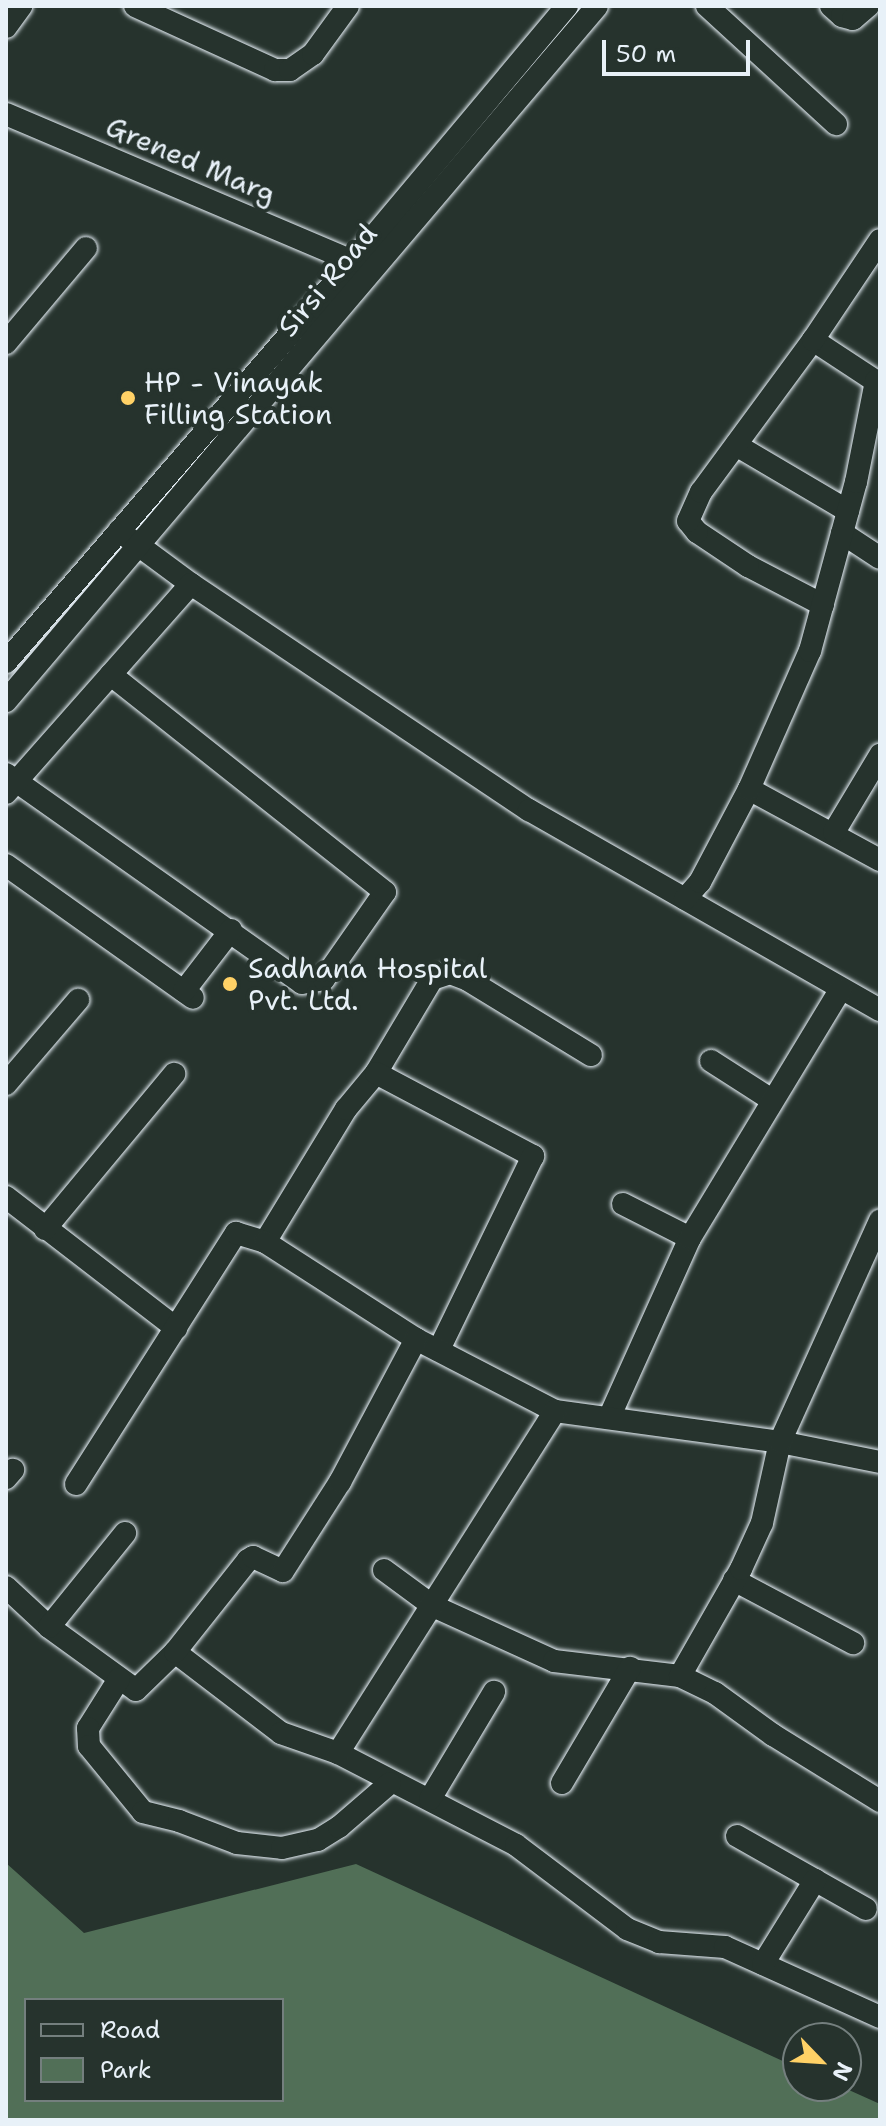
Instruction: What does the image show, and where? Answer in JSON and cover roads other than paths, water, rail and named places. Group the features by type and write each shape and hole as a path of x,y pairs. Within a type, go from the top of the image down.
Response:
{"street":[{"path":"6,27 21,6"},
{"path":"145,8 259,65 290,70 313,54 348,6"},
{"name":"Sirsi Road","path":"6,662 353,261 567,6"},
{"name":"Sirsi Road","path":"6,701 141,547 597,6"},
{"path":"707,6 836,124"},
{"path":"831,6 842,16 853,19 868,6"},
{"name":"Grened Marg","path":"6,114 353,261"},
{"path":"823,605 738,560 697,532 688,521 701,492 813,340 880,240"},
{"path":"6,343 86,248"},
{"path":"685,899 700,882 749,789 810,651 848,511 878,382 813,340"},
{"path":"736,445 848,511"},
{"path":"119,531 191,584 529,810 840,990 880,1010"},
{"path":"842,533 880,558"},
{"path":"111,675 385,892 324,979 317,983 302,983 231,930 9,784 191,584"},
{"path":"834,832 880,755"},
{"path":"749,789 834,832 880,860"},
{"path":"6,865 189,994 231,930"},
{"path":"265,1242 346,1109 376,1073 432,979 450,973 468,980 591,1055"},
{"path":"609,1418 690,1238 840,990"},
{"path":"6,1084 78,1000"},
{"path":"711,1061 772,1100"},
{"path":"376,1073 533,1156 439,1350"},
{"path":"45,1229 174,1074"},
{"path":"6,1197 176,1328"},
{"path":"623,1204 690,1238"},
{"path":"680,1676 762,1523 780,1442 878,1230"},
{"path":"76,1484 236,1233 265,1242 416,1339 555,1411 780,1442 880,1462"},
{"path":"6,1587 49,1627 119,1679 139,1690 175,1652 248,1560 253,1557 283,1571 340,1482 416,1339"},
{"path":"338,1753 555,1411"},
{"path":"49,1627 125,1533"},
{"path":"384,1570 433,1606 554,1661 680,1676 715,1693 773,1735 880,1801"},
{"path":"734,1580 853,1643"},
{"path":"175,1652 281,1733 338,1753 390,1783 430,1799 516,1845 627,1929 659,1942 725,1947 880,2017"},
{"path":"562,1783 630,1668"},
{"path":"119,1679 88,1728 89,1746 143,1812 179,1821 237,1843 282,1848 318,1840 339,1827 390,1783"},
{"path":"430,1799 494,1692"},
{"path":"737,1836 866,1909"},
{"path":"763,1964 815,1880"}],"place":[{"name":"HP - Vinayak Filling Station","path":"128,398"},
{"name":"Sadhana Hospital Pvt. Ltd.","path":"230,984"}]}
